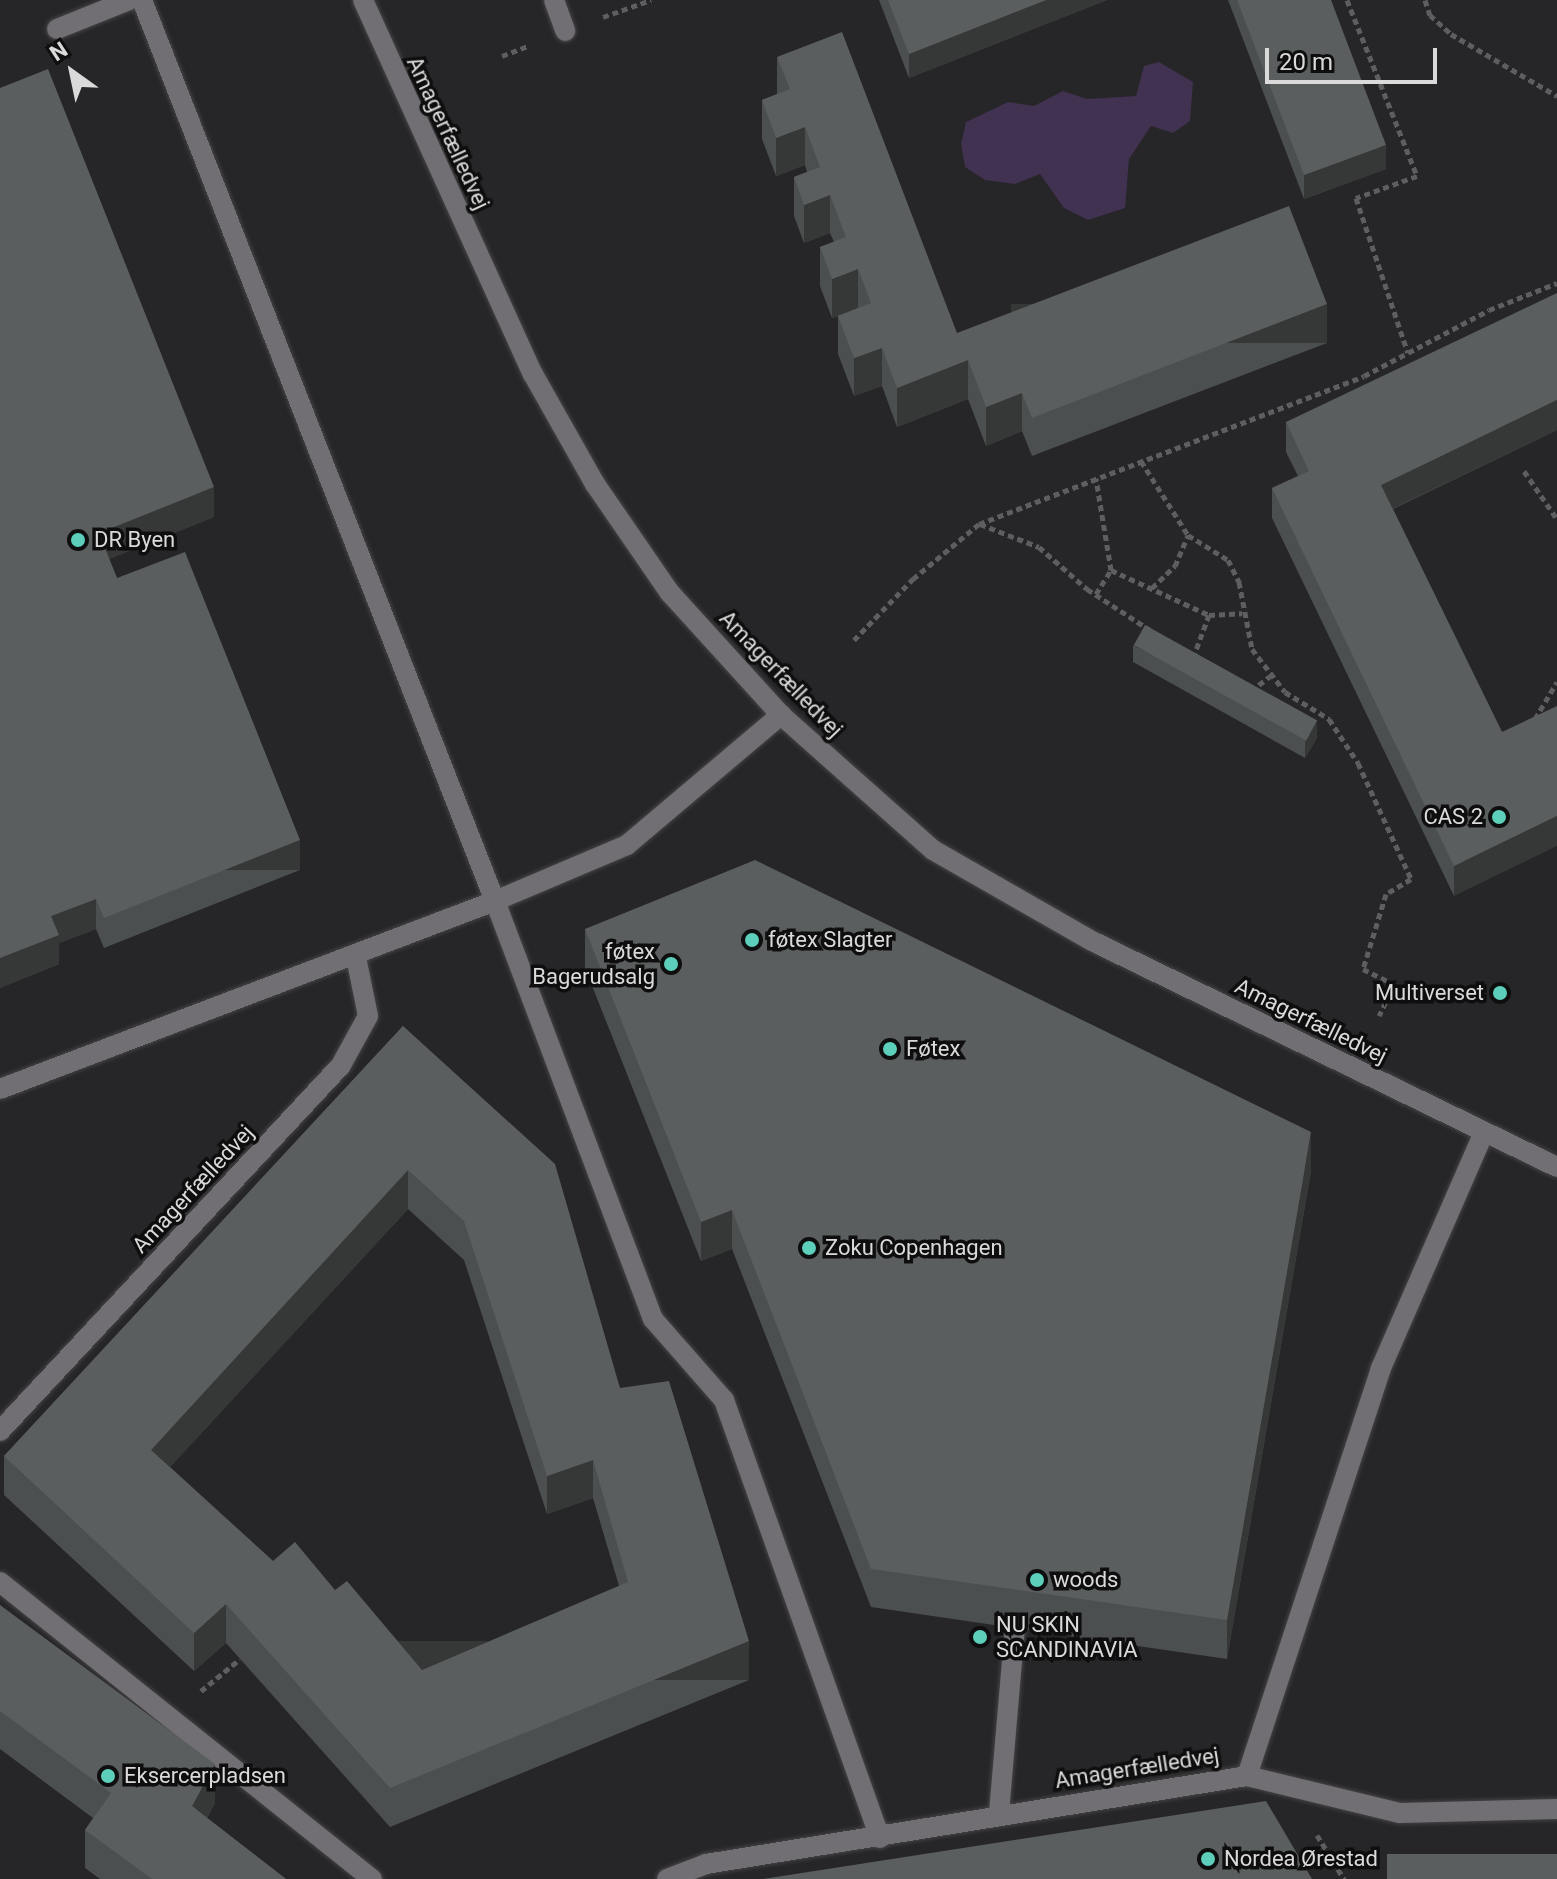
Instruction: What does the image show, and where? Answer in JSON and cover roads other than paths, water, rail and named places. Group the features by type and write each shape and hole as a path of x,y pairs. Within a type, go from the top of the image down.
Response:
{"street":[{"path":"57,29 129,0"},
{"path":"142,0 495,901 653,1319 724,1400 880,1838"},
{"name":"Amagerfælledvej","path":"363,0 533,374 595,484 670,593 781,715 933,850 1092,941 1557,1167"},
{"path":"554,0 565,31"},
{"path":"0,1089 356,957 627,845 781,715"},
{"name":"Amagerfælledvej","path":"0,1431 340,1067 368,1016 356,957"},
{"name":"Amagerfælledvej","path":"667,1879 706,1864 880,1838 999,1813 1247,1776 1381,1368 1484,1132"},
{"path":"0,1582 372,1879"},
{"path":"999,1813 1015,1628"},
{"path":"1247,1776 1400,1813 1557,1809"}],"place":[{"name":"DR Byen","path":"78,540"},
{"name":"CAS 2","path":"1499,817"},
{"name":"føtex Slagter","path":"752,940"},
{"name":"føtex Bagerudsalg","path":"671,964"},
{"name":"Multiverset","path":"1500,993"},
{"name":"Føtex","path":"890,1049"},
{"name":"Zoku Copenhagen","path":"809,1248"},
{"name":"woods","path":"1037,1580"},
{"name":"NU SKIN SCANDINAVIA","path":"980,1637"},
{"name":"Eksercerpladsen","path":"108,1776"},
{"name":"Nordea Ørestad","path":"1208,1859"}]}
